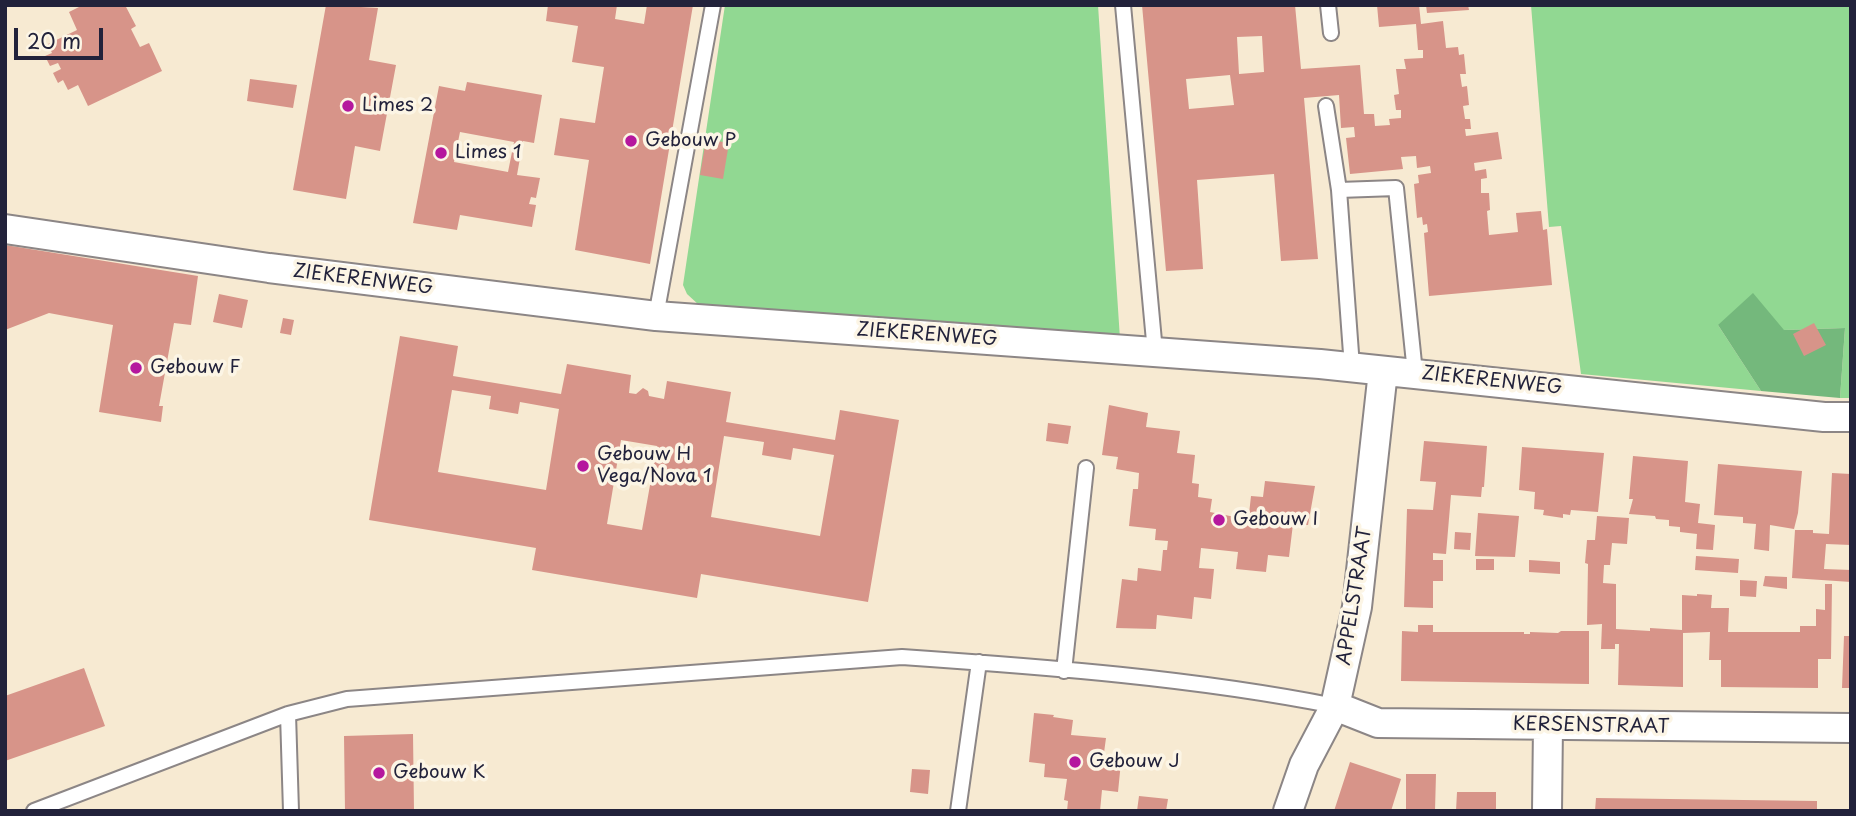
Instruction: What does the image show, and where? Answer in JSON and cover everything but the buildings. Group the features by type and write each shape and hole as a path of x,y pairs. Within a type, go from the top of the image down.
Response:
{"street":[{"name":"ZIEKERENWEG","path":"5,229 269,268 656,316 1352,367 1851,417"},
{"name":"APPELSTRAAT","path":"1288,811 1304,765 1335,706 1357,607 1383,371"},
{"name":"KERSENSTRAAT","path":"1335,706 1378,723 1851,728"},
{"path":"1547,811 1548,726"}],"lane":[{"path":"656,316 713,5"},
{"path":"1123,5 1155,352"},
{"path":"1328,5 1331,33"},
{"path":"1326,106 1339,190 1352,367"},
{"path":"1339,190 1396,188 1415,373"},
{"path":"1064,671 1086,468"},
{"path":"34,811 288,714 347,699 902,657 1262,692 1335,706"},
{"path":"958,811 979,663"},
{"path":"288,714 291,811"}],"green space":[{"path":"725,5 1098,5 1120,339 699,305 687,294 683,285"},
{"path":"1531,5 1851,5 1851,398 1840,398 1845,328 1784,330 1718,325 1761,391 1581,374 1561,226 1549,227"},
{"path":"1753,293 1784,330 1845,328 1840,398 1761,391 1718,325"}],"place":[{"name":"Limes 2","path":"348,106"},
{"name":"Gebouw P","path":"631,141"},
{"name":"Limes 1","path":"441,153"},
{"name":"Gebouw F","path":"136,368"},
{"name":"Gebouw H Vega/Nova 1","path":"583,466"},
{"name":"Gebouw I","path":"1219,520"},
{"name":"Gebouw J","path":"1075,762"},
{"name":"Gebouw K","path":"379,773"}]}
